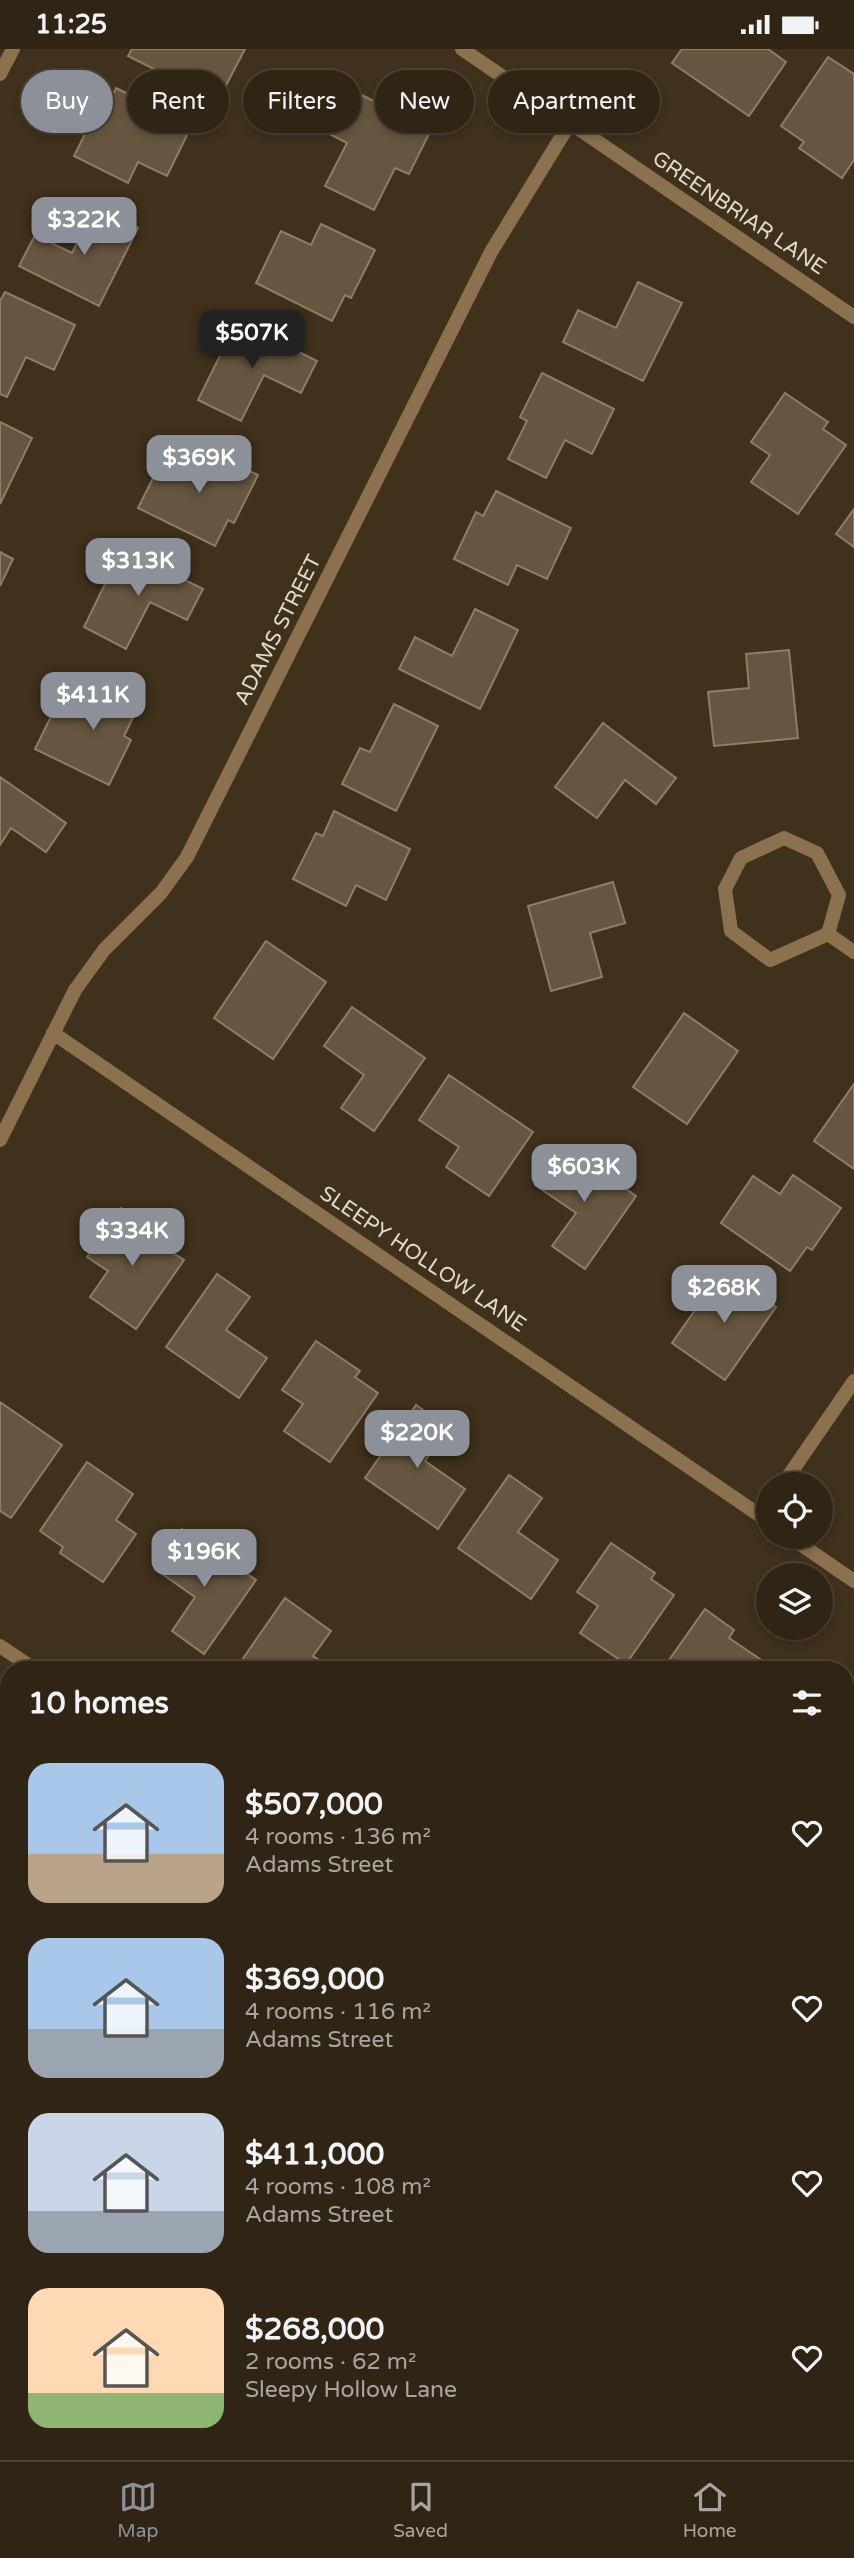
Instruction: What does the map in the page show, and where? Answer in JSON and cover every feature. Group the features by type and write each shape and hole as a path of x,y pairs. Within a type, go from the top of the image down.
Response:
{"street":[{"path":"0,74 13,49"},
{"name":"GREENBRIAR LANE","path":"462,49 493,70"},
{"name":"ADAMS STREET","path":"0,1140 75,990 103,950 161,893 187,857 491,252 564,133"},
{"name":"GREENBRIAR LANE","path":"585,133 854,317"},
{"path":"784,838 817,853 839,895 828,934 770,960 731,931 726,889 741,858 784,838"},
{"path":"828,934 854,952"},
{"name":"SLEEPY HOLLOW LANE","path":"53,1033 756,1508"},
{"path":"791,1472 854,1381"},
{"path":"807,1549 854,1581"},
{"path":"0,1646 22,1661"}],"building":[{"path":"132,49 245,49 229,80 229,70 156,70 128,56"},
{"path":"682,49 768,49 786,62 749,116 672,63"},
{"path":"828,57 854,74 854,160 842,178 799,148 804,142 781,126"},
{"path":"116,88 127,93 127,133 188,133 167,176 138,162 128,183 74,156 86,133 113,133 113,94"},
{"path":"361,95 375,102 375,133 430,133 409,174 395,168 374,210 325,186 347,143 328,133 361,133"},
{"path":"95,206 138,228 99,306 19,266 35,235 72,253"},
{"path":"321,224 375,250 351,298 345,295 332,321 256,283 281,231 311,245"},
{"path":"638,282 682,303 643,381 563,342 578,310 616,328"},
{"path":"5,292 75,325 54,370 26,357 7,397 0,394 0,301"},
{"path":"237,321 317,361 301,393 264,375 241,421 198,400"},
{"path":"542,373 614,409 592,454 565,440 546,478 508,459 527,421 520,417"},
{"path":"785,393 828,422 823,429 846,445 798,514 751,482 770,455 751,442"},
{"path":"0,422 32,438 0,504"},
{"path":"204,449 258,475 234,523 228,520 215,546 138,508 164,456 194,470"},
{"path":"496,491 571,528 547,579 517,565 508,585 454,559 476,512 483,516"},
{"path":"854,509 854,547 836,534"},
{"path":"122,549 203,589 187,620 150,602 126,649 84,627"},
{"path":"0,552 13,559 0,586"},
{"path":"475,609 518,630 480,709 399,669 415,637 452,656"},
{"path":"789,650 798,738 714,746 708,692 749,688 746,654"},
{"path":"104,678 143,697 124,736 131,740 109,785 35,749 58,702 86,715"},
{"path":"394,704 438,726 396,811 342,784 360,748 370,752"},
{"path":"603,723 676,778 656,804 625,780 597,818 555,787"},
{"path":"0,777 66,823 46,852 11,828 0,845"},
{"path":"334,811 410,849 386,900 356,885 346,906 293,879 316,833 323,836"},
{"path":"613,882 625,923 590,933 602,977 551,991 528,906"},
{"path":"266,941 326,982 273,1059 214,1018"},
{"path":"352,1007 425,1058 374,1131 341,1108 364,1075 324,1046"},
{"path":"684,1013 738,1051 687,1124 633,1087"},
{"path":"449,1075 533,1132 489,1196 446,1167 459,1147 419,1120"},
{"path":"854,1084 854,1169 814,1141"},
{"path":"563,1145 636,1196 585,1269 552,1246 576,1213 535,1185"},
{"path":"793,1175 841,1208 812,1250 807,1247 790,1271 721,1223 753,1176 780,1194"},
{"path":"121,1208 165,1238 161,1245 184,1260 136,1329 90,1297 108,1271 87,1257"},
{"path":"723,1270 776,1307 725,1380 672,1343"},
{"path":"217,1274 250,1297 226,1330 267,1358 239,1398 166,1347"},
{"path":"316,1341 360,1371 355,1377 378,1393 330,1462 284,1431 303,1404 282,1390"},
{"path":"0,1402 62,1445 11,1518 0,1511"},
{"path":"416,1405 448,1428 425,1461 465,1489 438,1529 365,1478"},
{"path":"87,1462 133,1494 116,1520 136,1534 103,1582 60,1553 63,1547 40,1531"},
{"path":"509,1475 542,1498 518,1532 558,1560 531,1599 458,1548"},
{"path":"182,1529 256,1580 204,1654 172,1631 195,1597 155,1569"},
{"path":"611,1543 655,1573 651,1579 674,1595 628,1661 622,1661 580,1633 598,1606 577,1592"},
{"path":"285,1598 331,1631 313,1656 321,1661 241,1661"},
{"path":"705,1609 734,1630 729,1638 763,1661 671,1661"}]}
